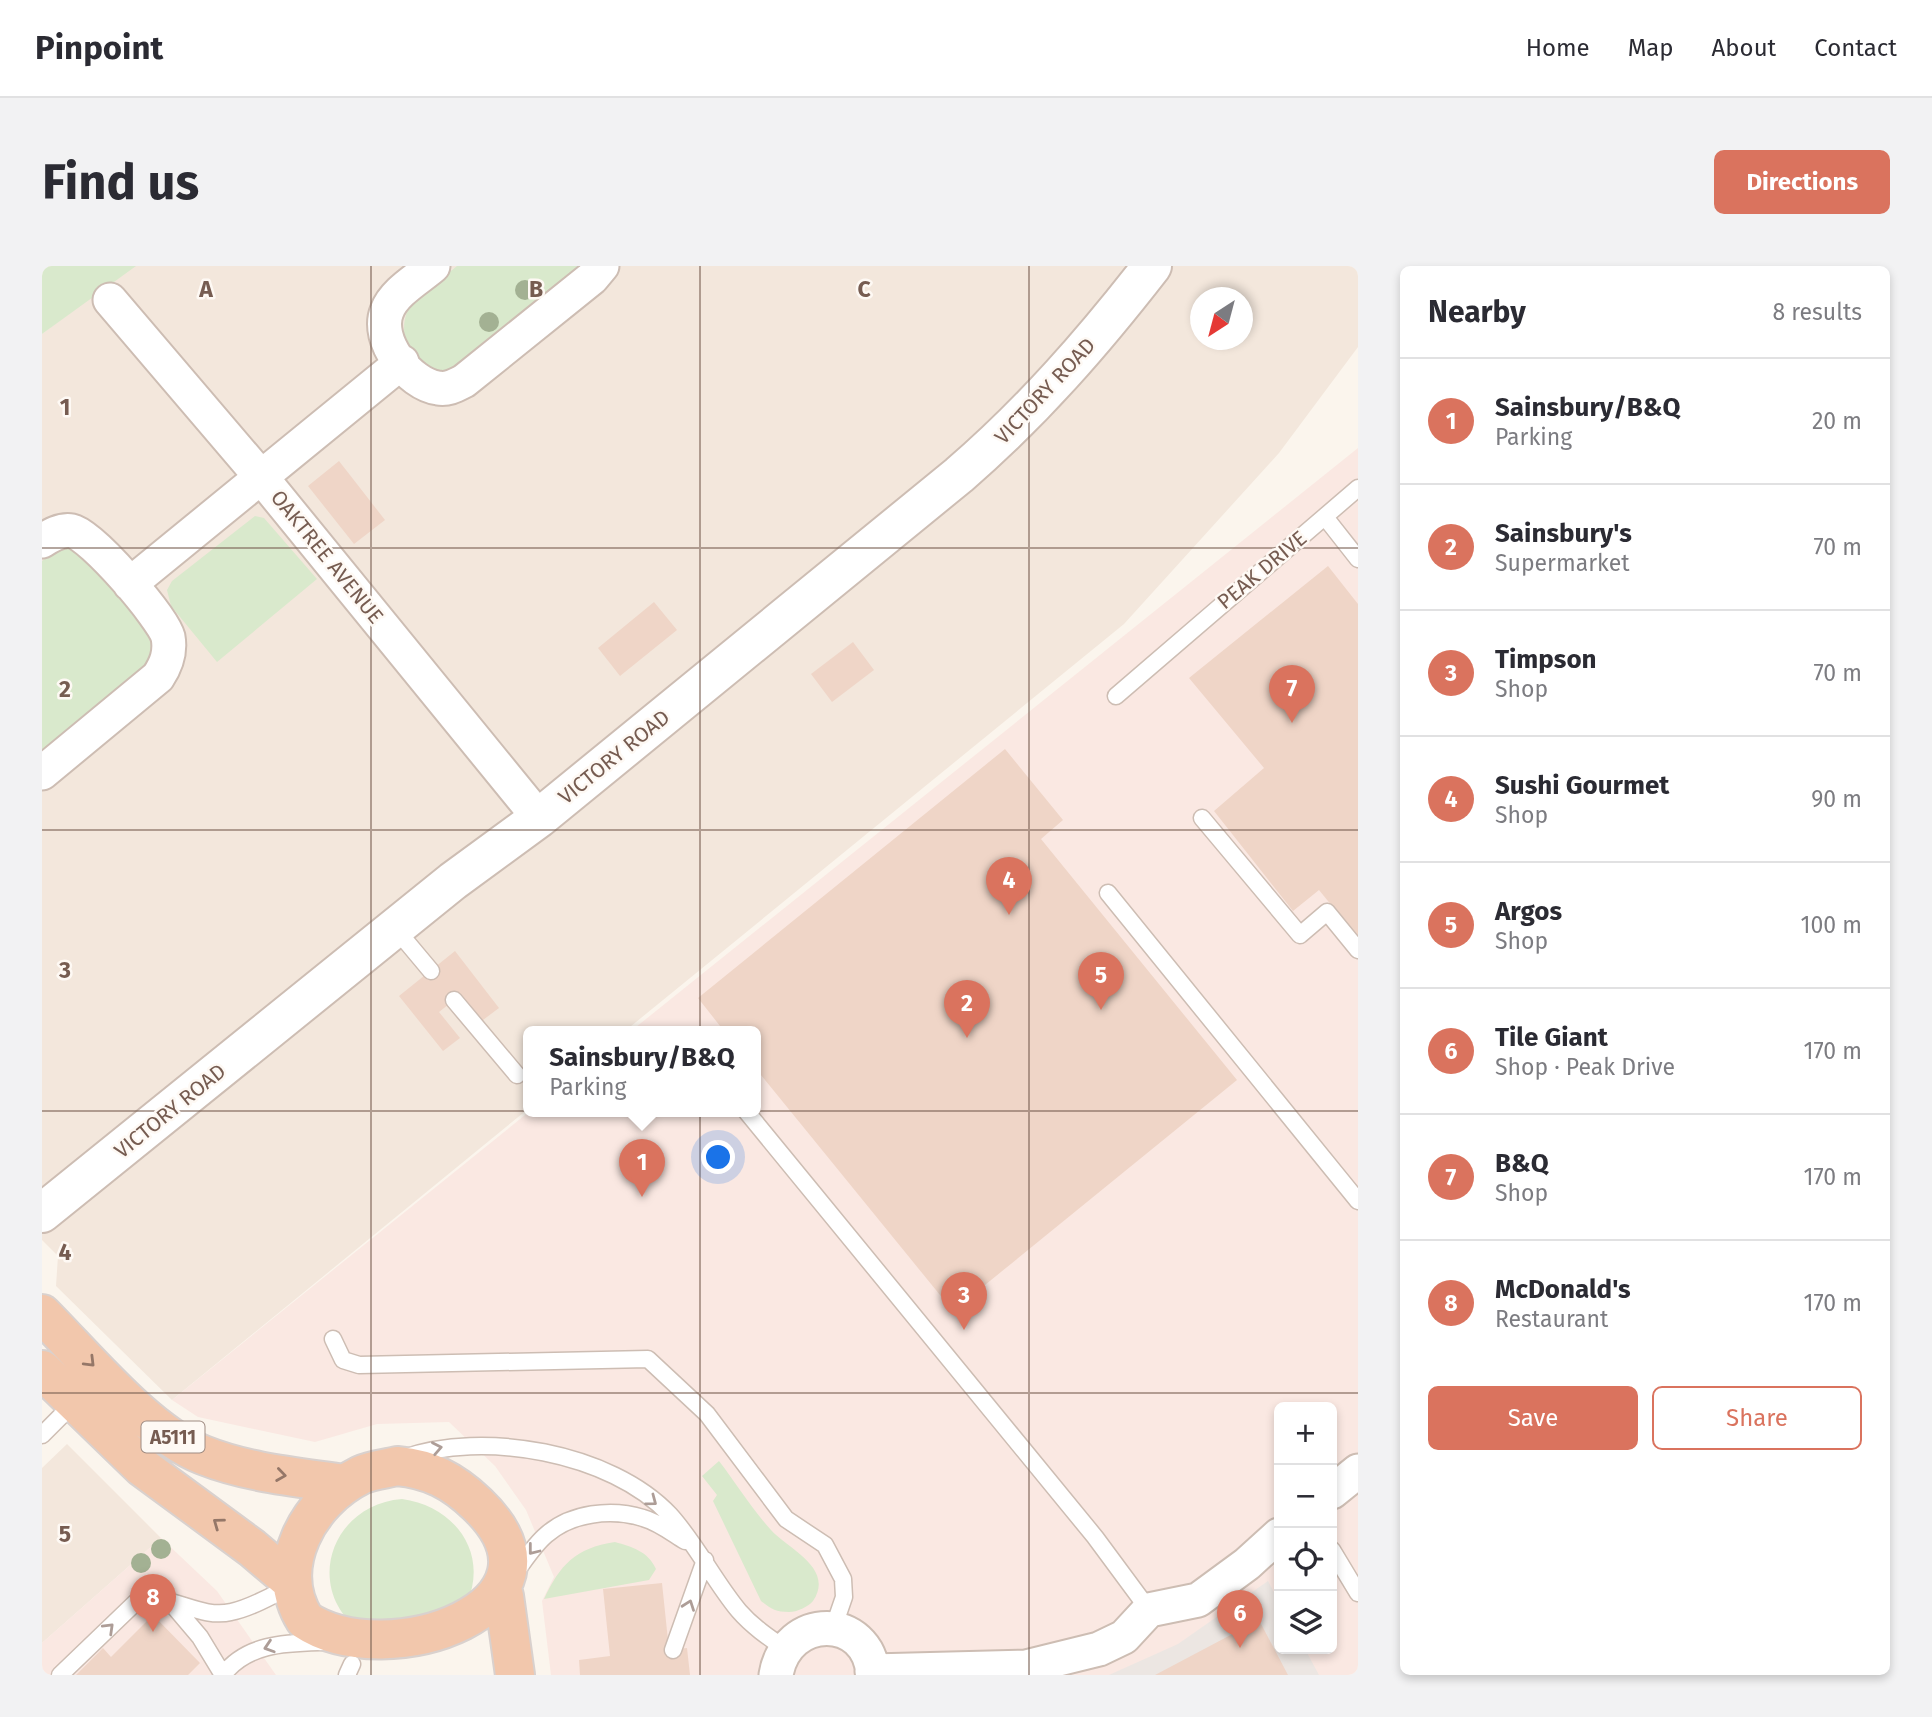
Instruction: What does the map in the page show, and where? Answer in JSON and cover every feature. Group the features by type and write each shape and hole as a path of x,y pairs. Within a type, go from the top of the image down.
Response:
{"highway":[{"name":"A5111","path":"42,1314 152,1423 200,1454 250,1471 358,1478 397,1466 421,1468 464,1492 494,1524 506,1561 505,1590 515,1675"},
{"name":"A5111","path":"42,1370 142,1467 252,1548 291,1583 296,1604 373,1667"},
{"path":"291,1583 291,1565 304,1529 314,1513 358,1478"},
{"path":"373,1667 440,1663 477,1639 493,1619 505,1590"}],"street":[{"path":"433,266 396,298 387,311 385,336 401,362 428,385 446,389 455,386 592,278 602,266"},
{"name":"VICTORY ROAD","path":"42,1213 394,928 539,818 899,526 1011,431 1071,366 1152,266"},
{"name":"OAKTREE AVENUE","path":"110,300 261,477 539,818"},
{"path":"130,584 401,362"},
{"path":"42,541 54,533 72,531 89,538 130,584 167,634 169,652 166,665 158,677 42,772"},
{"path":"1337,1488 1358,1471"},
{"path":"780,1662 800,1634 816,1628 833,1629 856,1640 867,1653 872,1673 1026,1671 1099,1648 1124,1637 1149,1610 1198,1600 1247,1564 1274,1540"}],"lane":[{"name":"PEAK DRIVE","path":"1116,696 1358,488"},
{"path":"1325,517 1358,559"},
{"path":"1202,818 1300,936 1327,912 1358,950"},
{"path":"1108,893 1358,1201"},
{"path":"394,928 431,971"},
{"path":"454,1000 517,1076"},
{"path":"751,1117 1095,1537 1149,1610"},
{"path":"333,1339 343,1360 359,1365 648,1359 707,1414 786,1519 825,1545 842,1579 844,1597 833,1629"},
{"path":"42,1435 75,1402"},
{"path":"358,1478 443,1446 491,1446 542,1454 589,1466 632,1486 668,1514 701,1554 738,1610 757,1630 780,1662"},
{"path":"505,1590 545,1535 565,1521 587,1515 610,1513 643,1518 701,1554"},
{"path":"673,1650 701,1554"},
{"path":"1337,1558 1358,1593"},
{"path":"60,1675 135,1603 146,1598 209,1612 232,1612 291,1583"},
{"path":"170,1602 200,1637 223,1675 248,1654 276,1643 373,1667"}],"shaded area":[{"path":"46,266 1358,266 1358,347 1279,453 1124,624 631,1026 523,1026 523,1113 172,1400 56,1286 58,1256 42,1240 42,334 98,291"},
{"path":"1358,448 1358,1675 551,1675 542,1601 554,1577 526,1510 495,1466 449,1422 377,1424 315,1442 198,1417 172,1400 523,1117 761,1117 761,1026 637,1026"},
{"path":"67,1444 161,1538 42,1643 42,1468"},
{"path":"161,1538 217,1591 276,1675 42,1675 42,1643"},
{"path":"1268,1581 1274,1592 1274,1654 1308,1654 1319,1675 1109,1675 1178,1644"}],"green space":[{"path":"42,266 136,266 42,334"},
{"path":"457,266 580,266 457,368 436,370 424,366 407,352 405,321 414,301"},
{"path":"255,516 264,518 317,579 217,662 171,606 167,590 172,581"},
{"path":"70,548 89,558 146,632 153,648 150,666 42,753 42,561 57,551"},
{"path":"719,1461 771,1530 814,1569 818,1589 813,1601 805,1607 792,1612 781,1611 761,1601 713,1501 717,1495 702,1476"},
{"path":"402,1499 421,1503 437,1511 462,1534 470,1550 473,1584 467,1603 364,1634 345,1616 334,1596 330,1574 332,1553 342,1533 357,1517 377,1505"},
{"path":"615,1542 633,1548 649,1558 656,1569 649,1580 544,1599 556,1577 570,1560 589,1549"}],"building":[{"path":"339,461 385,520 354,544 308,486"},
{"path":"1328,566 1358,604 1358,938 1319,890 1293,911 1214,811 1264,768 1189,678"},
{"path":"654,602 677,630 620,676 598,648"},
{"path":"853,642 874,670 832,702 811,674"},
{"path":"1005,749 1063,820 1041,839 1237,1080 953,1311 761,1075 761,1026 720,1026 698,998"},
{"path":"455,951 499,1008 479,1023 454,1000 439,1012 460,1038 443,1051 399,996"},
{"path":"662,1583 669,1650 687,1648 690,1675 580,1675 579,1660 610,1656 603,1589"},
{"path":"153,1615 200,1663 188,1675 76,1675 103,1648 111,1657"},
{"path":"1259,1620 1274,1648 1274,1654 1277,1654 1288,1675 1155,1675"}],"place":[{"name":"B&Q","path":"1292,723"},
{"name":"Sushi Gourmet","path":"1009,915"},
{"name":"Argos","path":"1101,1010"},
{"name":"Sainsbury's","path":"967,1038"},
{"name":"Sainsbury/B&Q","path":"642,1197"},
{"name":"Timpson","path":"964,1330"},
{"name":"McDonald's","path":"153,1632"},
{"name":"Tile Giant","path":"1240,1648"}]}
